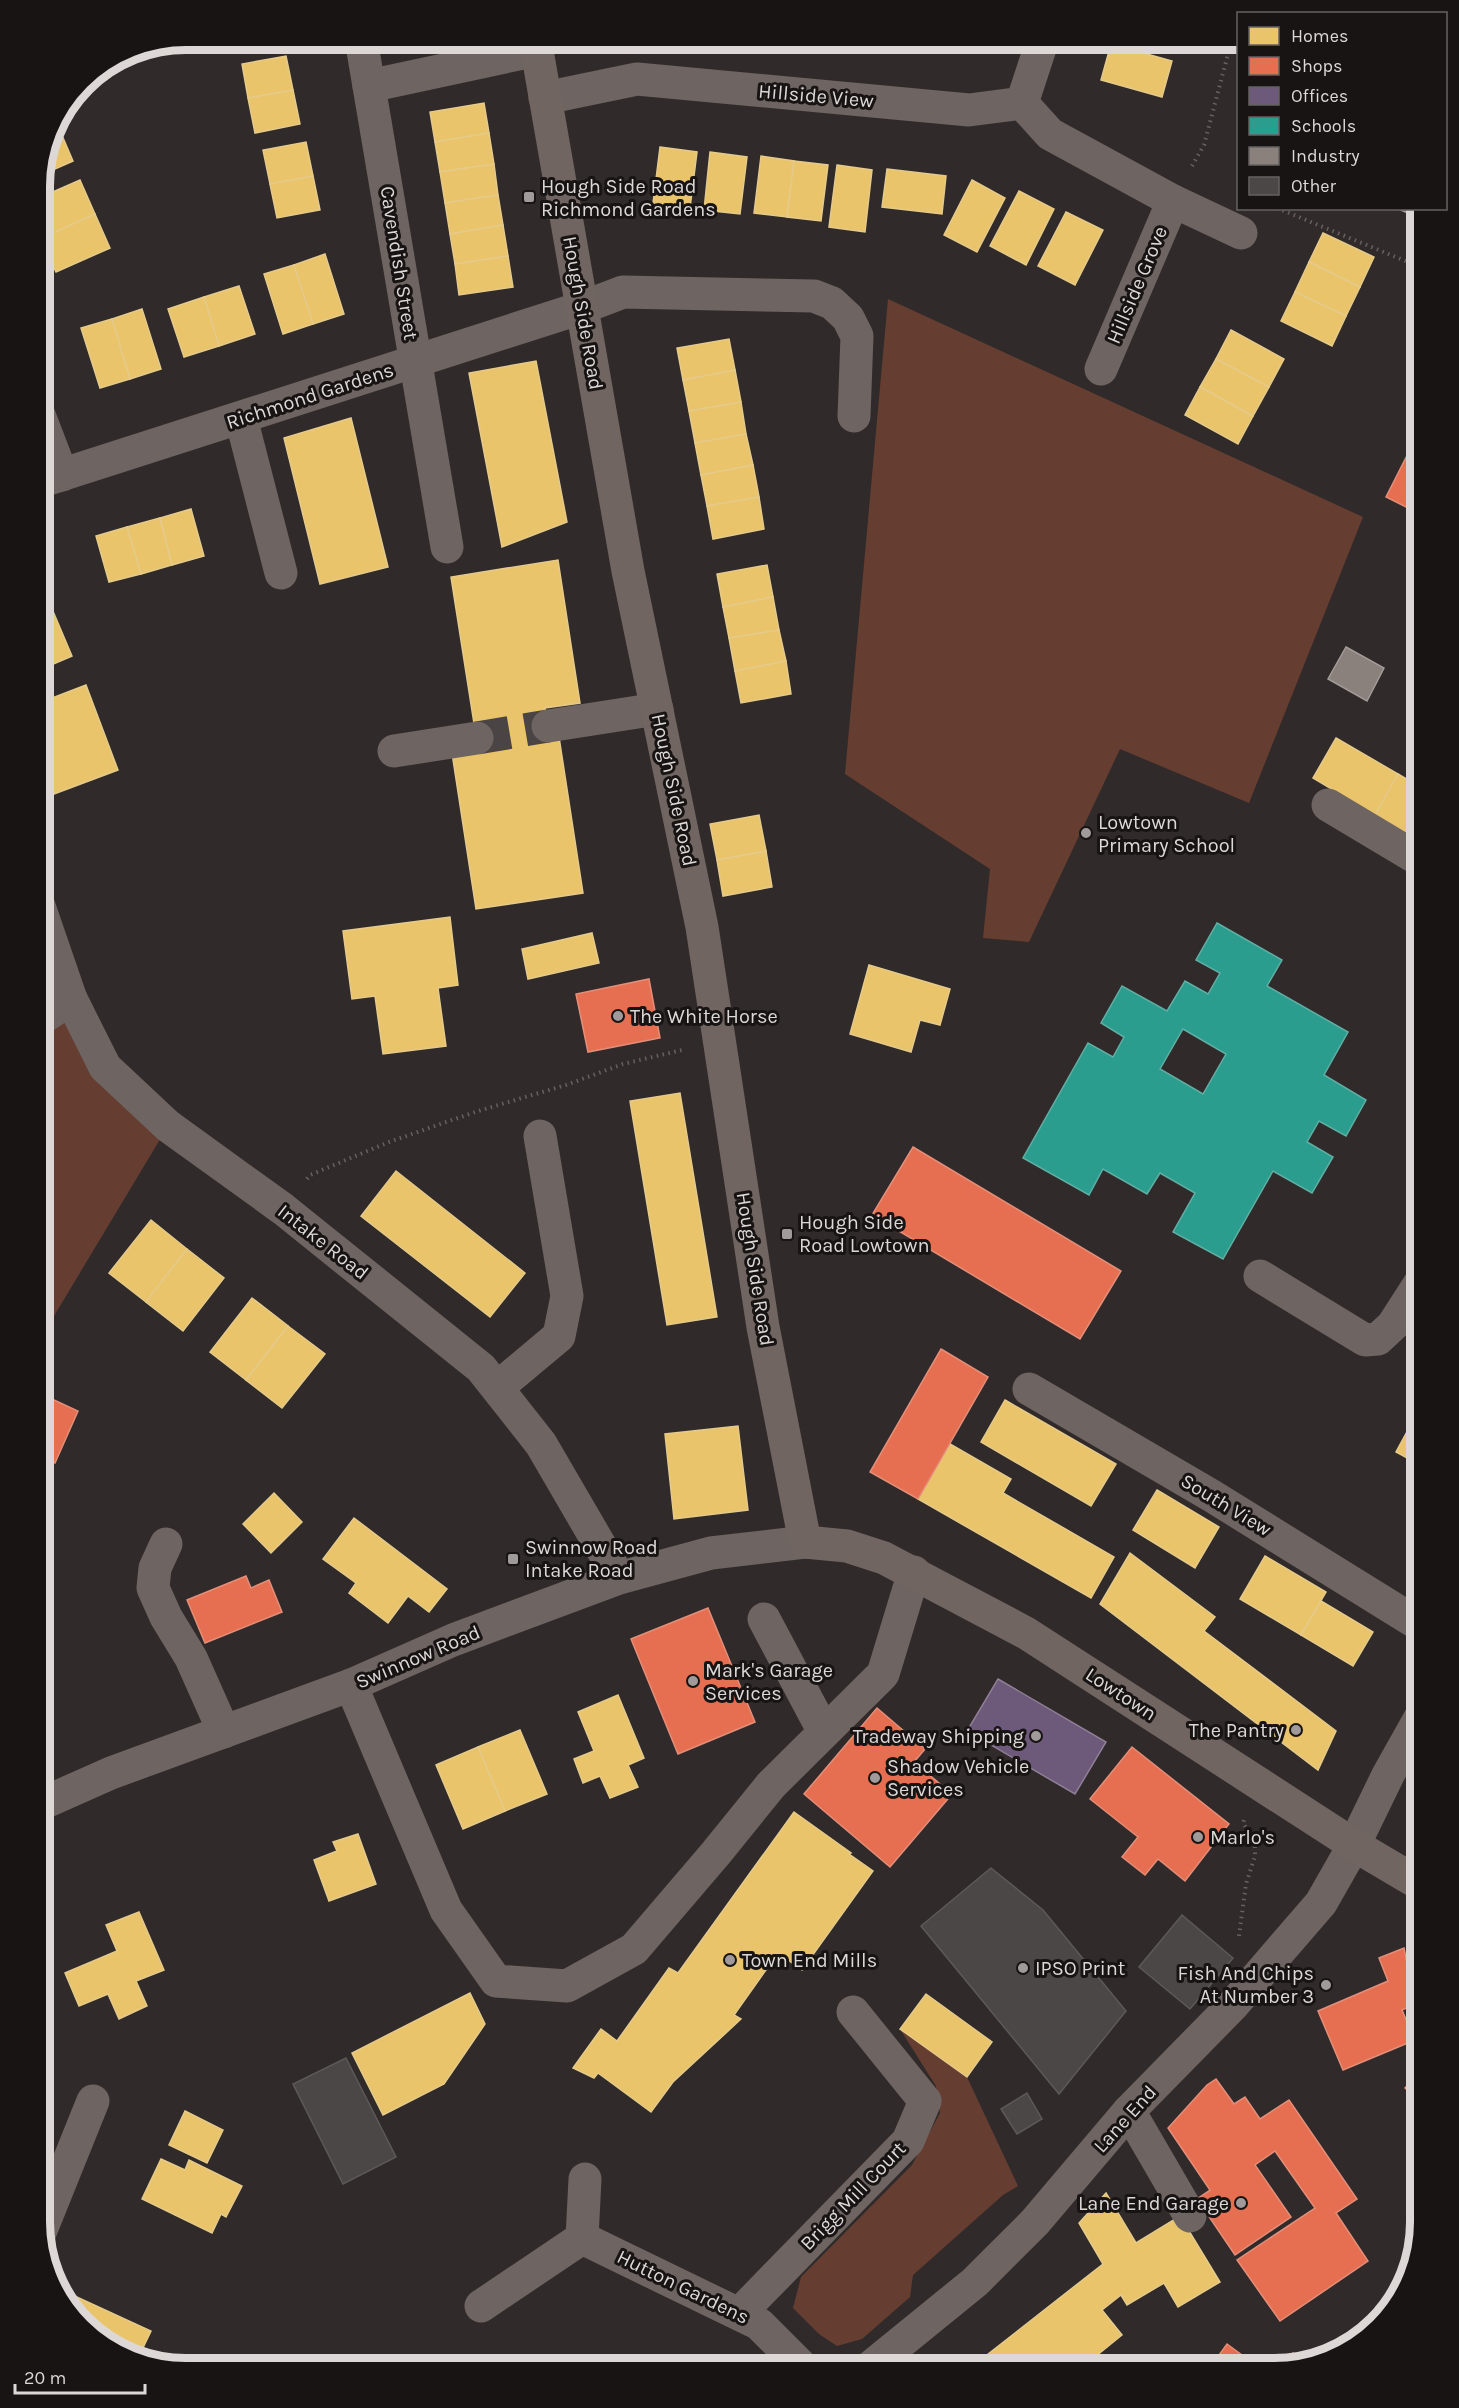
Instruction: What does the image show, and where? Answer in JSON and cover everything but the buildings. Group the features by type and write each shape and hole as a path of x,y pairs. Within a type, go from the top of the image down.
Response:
{"main road":[{"name":"Hough Side Road","path":"537,50 628,571 702,927 763,1327 805,1542"},
{"name":"Lowtown","path":"805,1542 847,1546 884,1558 1026,1633 1265,1785 1354,1845 1410,1878"}],"street":[{"name":"Cavendish Street","path":"363,50 447,547"},
{"path":"369,86 516,50"},
{"path":"1022,103 1039,50"},
{"name":"Hillside View","path":"546,98 638,79 969,110 1022,103"},
{"name":"Hillside Grove","path":"1022,103 1050,134 1173,201 1241,233"},
{"name":"Hillside Grove","path":"1101,369 1173,201"},
{"name":"Richmond Gardens","path":"51,478 416,362 623,292 814,296 831,303 848,318 857,336 854,416"},
{"path":"241,417 281,573"},
{"path":"548,726 657,709"},
{"path":"394,751 477,738"},
{"path":"1328,805 1410,855"},
{"name":"Intake Road","path":"50,938 71,999 105,1067 168,1126 278,1206 481,1368 541,1444 619,1578"},
{"path":"50,1013 71,999"},
{"path":"497,1388 559,1336 567,1296 540,1137"},
{"path":"1260,1276 1365,1340 1378,1339 1393,1325 1410,1299"},
{"name":"South View","path":"1029,1389 1212,1496 1410,1619"},
{"name":"Swinnow Road","path":"50,1799 111,1773 351,1686 453,1640 619,1578 711,1553 805,1542"},
{"path":"166,1544 155,1568 153,1588 166,1617 191,1658 224,1732"},
{"path":"351,1686 446,1910 496,1980 567,1986 634,1948 771,1785 882,1674 914,1572"},
{"path":"764,1619 824,1732"},
{"name":"Lane End","path":"882,2358 975,2282 1035,2222 1129,2111 1233,2005 1321,1903 1354,1845 1410,1736"},
{"name":"Brigg Mill Court","path":"740,2313 908,2141 925,2101 853,2012"},
{"path":"50,2208 93,2101"},
{"path":"1129,2111 1190,2216"},
{"path":"481,2306 582,2238 585,2179"},
{"name":"Hutton Gardens","path":"582,2238 740,2313 759,2324 793,2358"}],"path":[{"path":"1173,201 1204,145 1229,50"},
{"path":"1282,210 1410,263"},
{"path":"278,1206 310,1175 389,1142 623,1064 721,1042"},
{"path":"1238,1944 1246,1884 1255,1856 1255,1841 1243,1823 1265,1785"}],"shaded area":[{"path":"888,299 1363,517 1249,803 1120,749 1029,942 983,938 990,869 845,774"},
{"path":"50,938 71,999 168,1126 50,1323"},
{"path":"900,2029 967,2077 1018,2186 1003,2195 913,2275 910,2297 862,2339 837,2346 819,2334 793,2308 801,2277 912,2165 940,2113 936,2086"}],"tunnel":[{"path":"477,738 548,726"}],"place":[{"name":"Hough Side Road Richmond Gardens","path":"529,197"},
{"name":"Lowtown Primary School","path":"1086,833"},
{"name":"The White Horse","path":"618,1016"},
{"name":"Hough Side Road Lowtown","path":"787,1234"},
{"name":"Swinnow Road Intake Road","path":"513,1559"},
{"name":"Mark's Garage Services","path":"693,1681"},
{"name":"The Pantry","path":"1296,1730"},
{"name":"Tradeway Shipping","path":"1036,1736"},
{"name":"Shadow Vehicle Services","path":"875,1778"},
{"name":"Marlo's","path":"1198,1837"},
{"name":"Town End Mills","path":"730,1960"},
{"name":"IPSO Print","path":"1023,1968"},
{"name":"Fish And Chips At Number 3","path":"1326,1985"},
{"name":"Lane End Garage","path":"1241,2203"}]}
